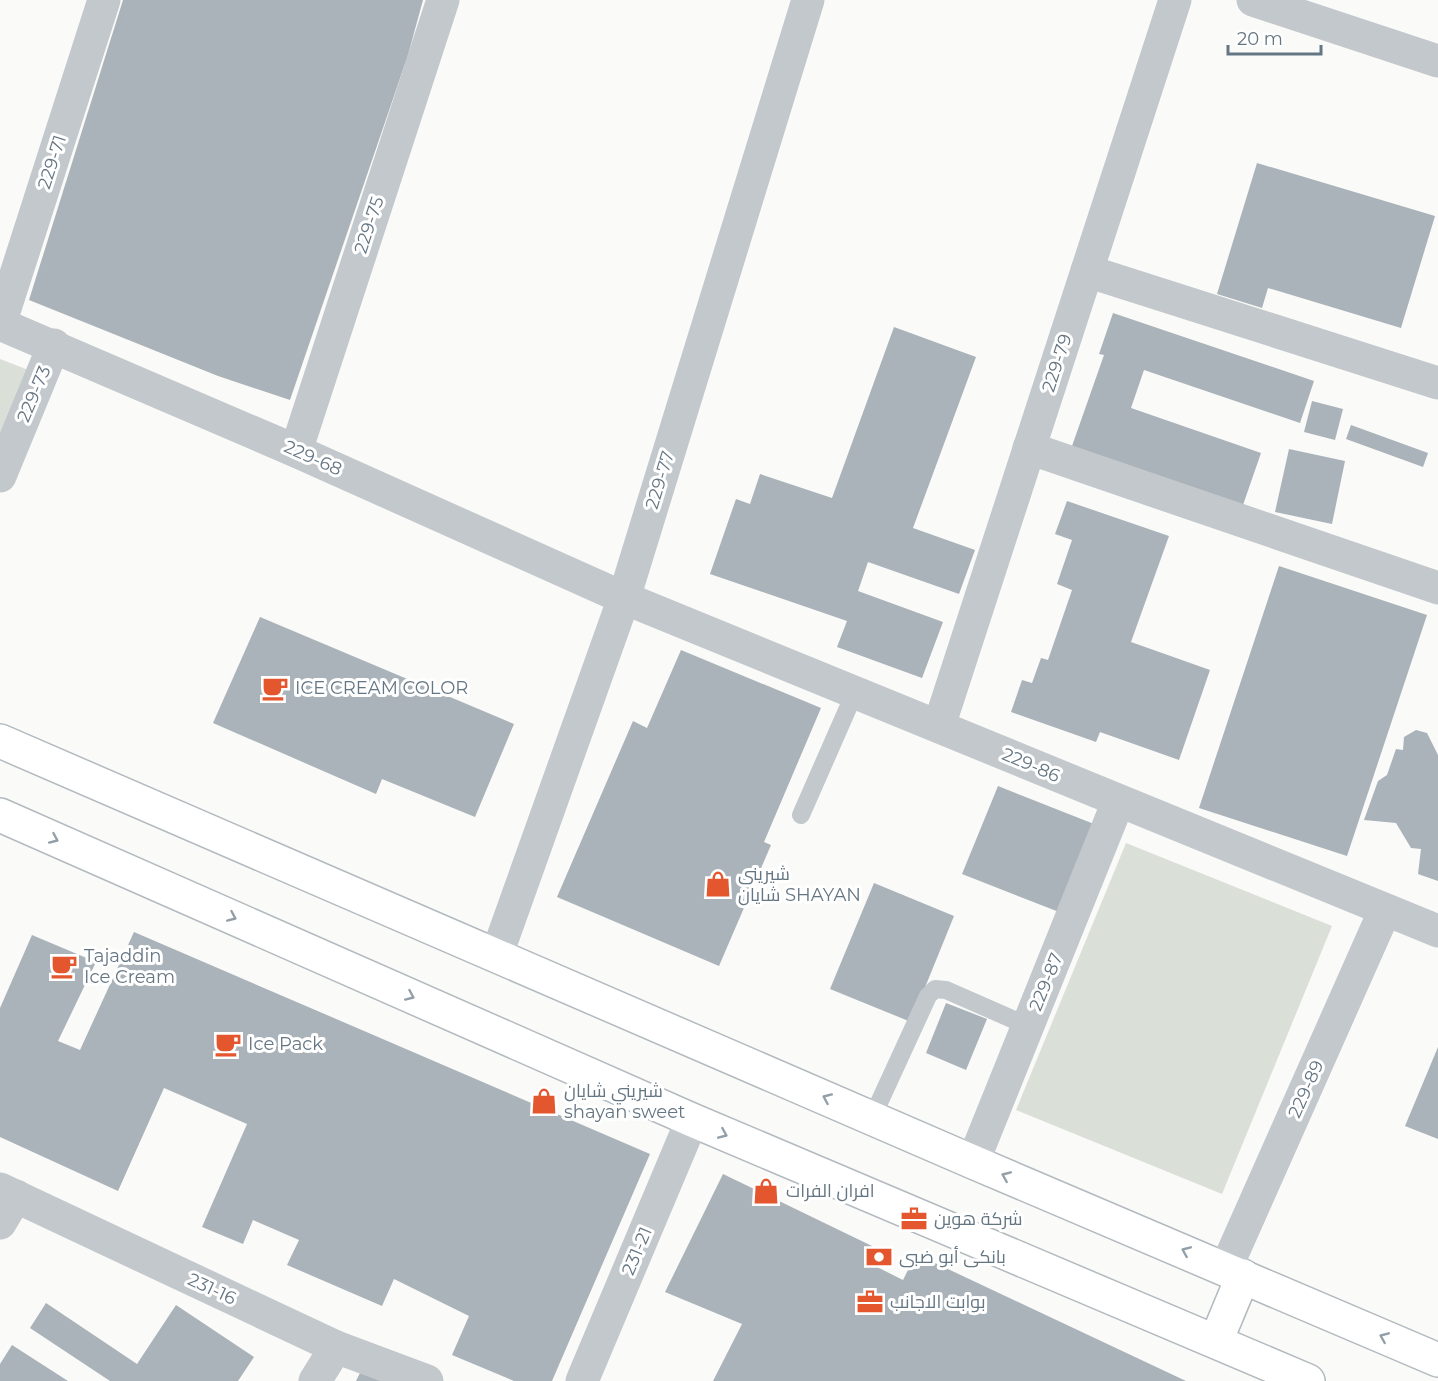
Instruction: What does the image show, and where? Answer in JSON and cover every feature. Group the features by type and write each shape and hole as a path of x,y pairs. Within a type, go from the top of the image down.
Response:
{"main road":[{"path":"0,741 1438,1360"},
{"path":"0,815 692,1120 1308,1381"},
{"path":"1216,1341 1235,1272"}],"street":[{"name":"229-71","path":"0,324 104,0"},
{"name":"229-75","path":"296,451 443,0"},
{"name":"229-77","path":"496,954 624,598 808,0"},
{"name":"229-79","path":"939,726 1175,0"},
{"path":"1253,0 1438,61"},
{"path":"1087,271 1438,383"},
{"name":"229-68","path":"0,324 54,345 296,451 624,598"},
{"name":"229-73","path":"0,476 54,345"},
{"path":"1029,448 1438,588"},
{"name":"229-86","path":"624,598 1438,931"},
{"name":"229-87","path":"974,1162 1118,802"},
{"name":"229-89","path":"1235,1272 1385,910"},
{"name":"231-21","path":"582,1381 692,1120"},
{"name":"231-16","path":"5,1202 336,1347 427,1381"},
{"path":"315,1381 336,1347"}],"lane":[{"path":"801,815 855,692"},
{"path":"872,1118 928,996 935,989 946,990 1028,1026"}],"shaded area":[{"path":"0,359 31,371 0,445"},
{"path":"1126,843 1332,926 1222,1194 1016,1110"}],"building":[{"path":"123,0 423,0 408,55 290,400 218,376 29,300"},
{"path":"1257,163 1435,216 1401,328 1268,288 1262,308 1217,294"},
{"path":"1113,313 1314,381 1300,423 1144,370 1131,408 1261,453 1243,505 1072,446 1104,355 1099,354"},
{"path":"894,327 976,357 913,528 975,550 959,594 868,562 858,591 943,622 922,678 837,647 847,621 710,574 736,499 750,504 760,474 832,498"},
{"path":"1312,401 1343,409 1335,440 1304,432"},
{"path":"1351,425 1428,453 1423,467 1346,439"},
{"path":"1289,449 1345,461 1332,524 1275,512"},
{"path":"1067,501 1169,536 1131,642 1210,670 1179,760 1100,732 1096,742 1011,712 1022,680 1032,683 1041,658 1048,660 1072,590 1057,584 1072,540 1055,534"},
{"path":"1279,566 1427,615 1347,856 1199,808"},
{"path":"260,617 514,724 475,817 382,779 376,794 213,723"},
{"path":"681,650 821,708 764,842 771,845 719,966 557,897 633,721 647,728"},
{"path":"1416,730 1427,733 1438,755 1438,881 1418,874 1421,849 1411,848 1396,823 1364,820 1378,781 1387,775 1396,749 1403,750 1404,737"},
{"path":"998,786 1094,824 1059,912 962,874"},
{"path":"874,883 954,916 911,1022 830,989"},
{"path":"134,932 650,1154 552,1381 514,1381 452,1355 469,1316 394,1279 382,1306 287,1265 299,1240 253,1220 243,1244 202,1227 247,1124 164,1088 118,1191 0,1137 0,1008 32,935 96,962 58,1041 80,1050"},
{"path":"946,1003 987,1019 966,1070 926,1053"},
{"path":"1438,1047 1438,1139 1405,1126"},
{"path":"723,1174 872,1246 865,1261 903,1280 916,1254 1186,1381 713,1381 742,1324 665,1292"},
{"path":"46,1303 137,1364 176,1305 254,1357 238,1381 110,1381 30,1328"},
{"path":"12,1345 68,1381 0,1381 0,1364"},
{"path":"363,1367 390,1381 356,1381"}],"place":[{"name":"ICE CREAM COLOR","path":"275,688"},
{"name":"شيرينى شايان SHAYAN","path":"718,884"},
{"name":"Tajaddin Ice Cream","path":"64,966"},
{"name":"Ice Pack","path":"228,1044"},
{"name":"شيريني شايان shayan sweet","path":"544,1101"},
{"name":"افران الفرات","path":"766,1191"},
{"name":"شركة هوين","path":"914,1219"},
{"name":"بانكى أبو ضبى","path":"879,1257"},
{"name":"بوابت الاجانب","path":"870,1302"}]}
